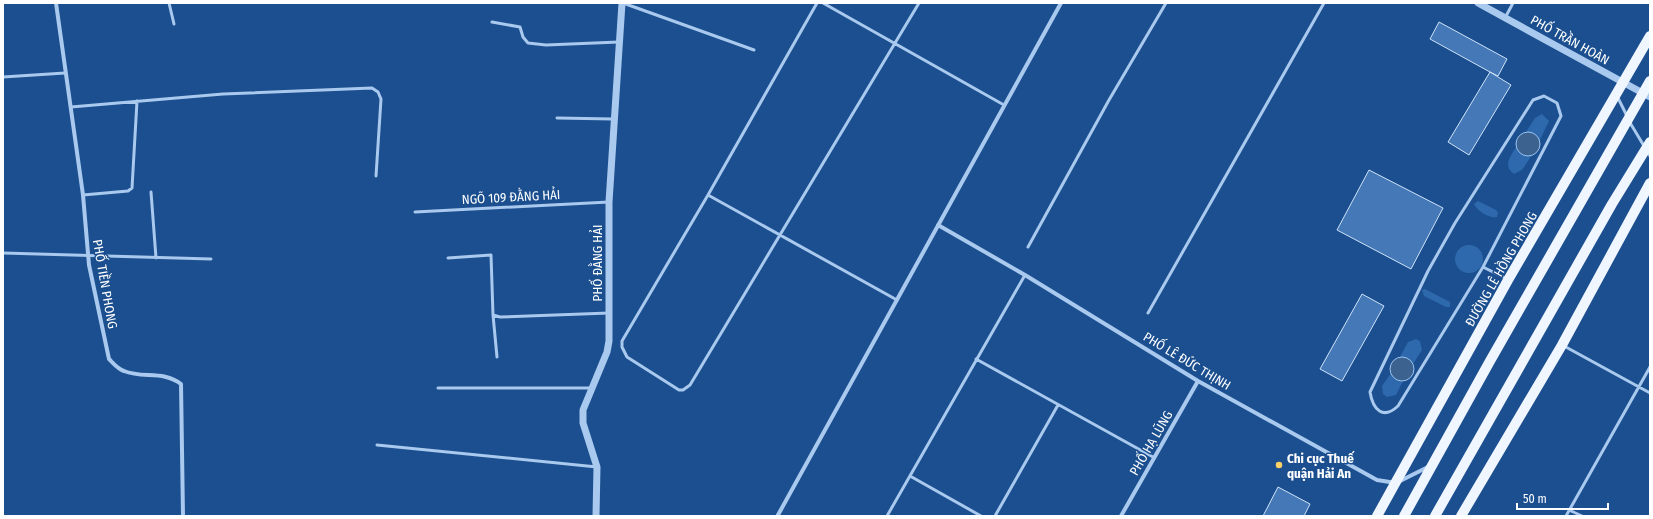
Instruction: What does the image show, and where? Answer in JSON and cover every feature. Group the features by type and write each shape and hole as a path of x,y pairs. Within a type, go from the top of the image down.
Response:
{"main road":[{"name":"ĐƯỜNG LÊ HỒNG PHONG","path":"1377,516 1508,280 1650,36"},
{"path":"1404,516 1628,120 1647,95 1650,81"},
{"path":"1434,516 1612,204 1649,149"},
{"path":"1461,516 1562,345 1650,183"}],"street":[{"name":"PHỐ TIỀN PHONG","path":"56,3 83,195 88,256 109,359 125,372 172,377 181,384 183,516"},
{"name":"PHỐ ĐẰNG HẢI","path":"596,516 597,468 583,423 583,410 607,352 609,341 609,202 618,42 622,3"},
{"path":"778,515 1061,3"},
{"name":"PHỐ TRẦN HOÀN","path":"1478,3 1647,95"},
{"name":"PHỐ LÊ ĐỨC THỊNH","path":"938,225 1025,275 1198,381 1378,480 1396,483"},
{"name":"PHỐ HẠ LŨNG","path":"1121,516 1153,457 1198,381"},
{"path":"1396,483 1432,465"}],"lane":[{"path":"169,3 174,24"},
{"path":"622,3 754,50"},
{"path":"817,3 708,195 622,341 622,347 627,357 679,390 683,390 690,385 919,3"},
{"path":"823,3 1004,105"},
{"path":"1028,248 1166,3"},
{"path":"1148,313 1324,3"},
{"path":"1505,18 1513,3"},
{"path":"492,22 520,27 525,40 536,44 618,42"},
{"path":"3,77 65,73"},
{"path":"71,107 224,94 372,88 378,92 381,99 376,176"},
{"path":"1616,95 1628,120 1649,149"},
{"path":"1544,96 1557,103 1562,116 1483,268 1398,406 1391,412 1385,413 1377,409 1372,402 1370,392 1428,271 1455,223 1533,100 1544,96"},
{"path":"83,195 128,191 132,188 137,102"},
{"path":"557,118 613,119"},
{"path":"151,192 156,258"},
{"path":"708,195 897,300"},
{"name":"NGÕ 109 ĐẰNG HẢI","path":"415,212 609,202"},
{"path":"3,253 211,260"},
{"path":"448,258 491,255 492,315 497,357"},
{"path":"1483,268 1508,280"},
{"path":"887,516 1025,275"},
{"path":"492,315 500,317 609,312"},
{"path":"1562,345 1650,393"},
{"path":"976,359 1153,457"},
{"path":"1566,516 1650,367"},
{"path":"438,388 591,388"},
{"path":"995,516 1058,404"},
{"path":"377,445 597,468"},
{"path":"910,476 981,516"},
{"path":"1569,510 1582,516"}],"shaded area":[{"path":"1542,114 1549,121 1539,142 1533,134 1526,132 1535,118"},
{"path":"1528,132 1536,136 1540,144 1536,152 1528,156 1520,152 1516,144 1520,136"},
{"path":"1517,146 1521,153 1532,155 1522,170 1514,174 1510,171 1508,164 1510,157"},
{"path":"1478,201 1496,210 1498,212 1497,217 1487,216 1481,212 1474,204"},
{"path":"1469,245 1479,249 1483,259 1479,269 1469,273 1459,269 1455,259 1459,249"},
{"path":"1425,289 1450,302 1450,307 1446,307 1424,296 1422,290"},
{"path":"1416,339 1420,341 1422,350 1413,364 1410,361 1400,357 1408,342"},
{"path":"1402,357 1407,358 1413,364 1413,374 1407,380 1402,381 1397,380 1391,374 1390,369 1391,364 1397,358"},
{"path":"1391,373 1393,377 1403,381 1396,395 1387,397 1383,394 1382,386"}],"building":[{"path":"1439,22 1507,59 1498,76 1430,39"},
{"path":"1490,72 1511,85 1469,155 1448,142"},
{"path":"1369,170 1443,208 1411,269 1337,230"},
{"path":"1362,294 1384,306 1342,381 1320,369"},
{"path":"1278,487 1310,504 1304,516 1263,516"}],"place":[{"name":"Chi cục Thuế quận Hải An","path":"1279,465"}]}
